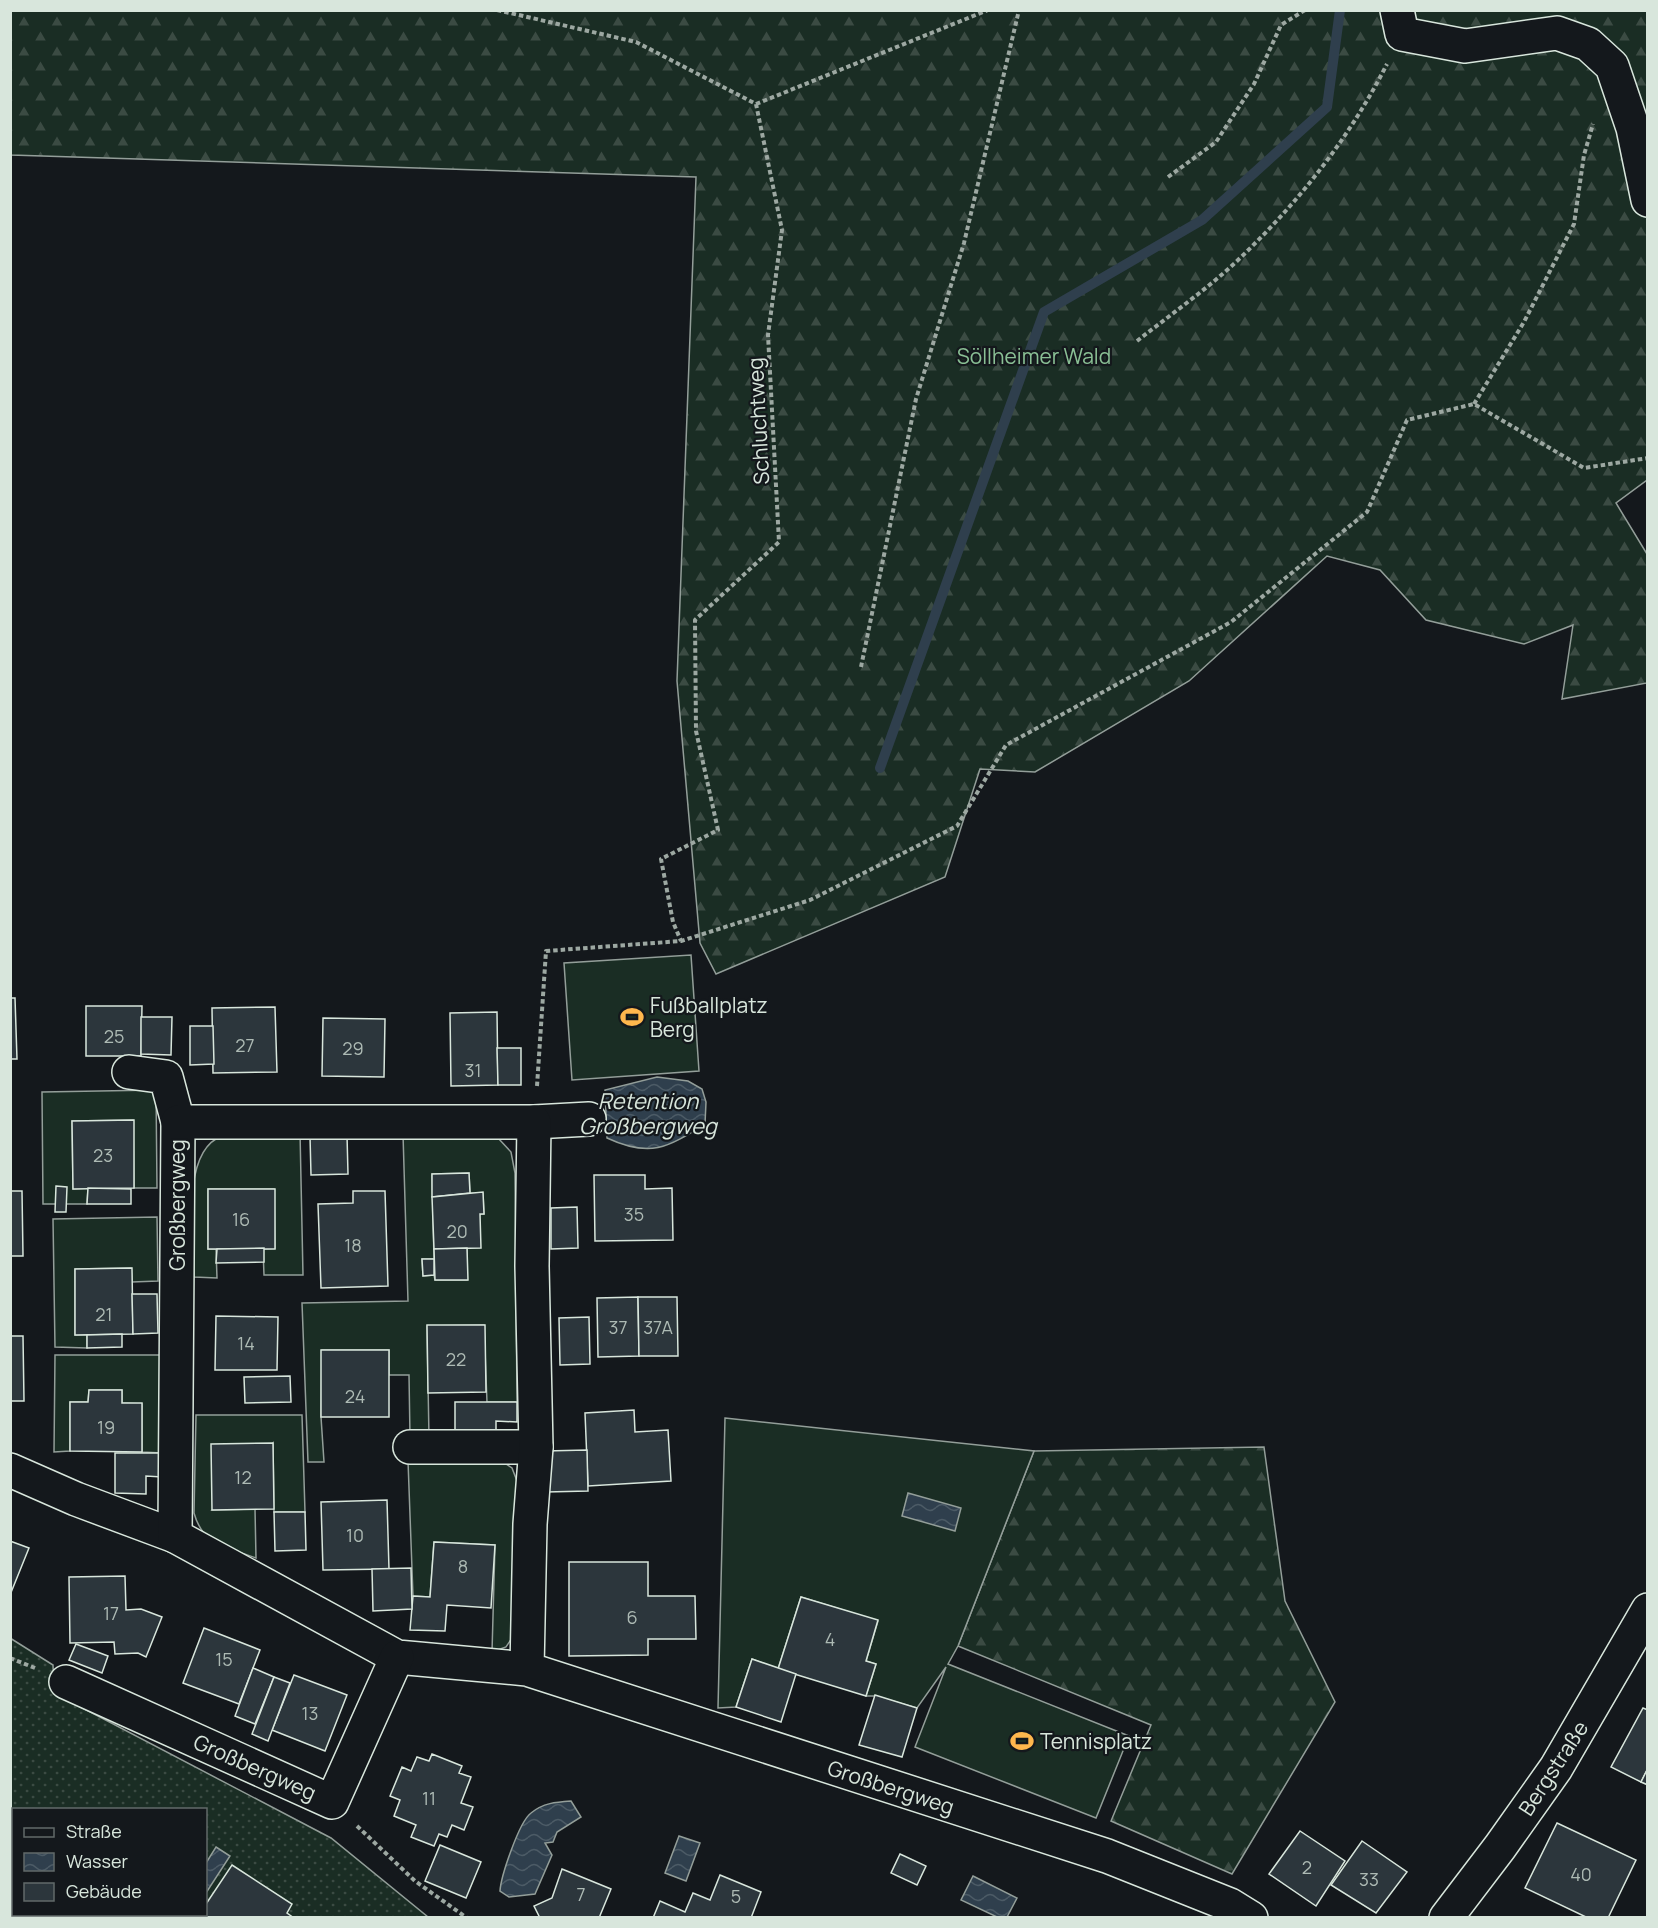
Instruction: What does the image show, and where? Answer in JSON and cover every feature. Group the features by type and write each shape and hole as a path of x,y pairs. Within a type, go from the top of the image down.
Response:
{"street":[{"path":"1400,22 1465,46 1557,33 1588,44 1612,66 1633,128 1647,200"},
{"path":"129,1072 166,1077 178,1122"},
{"name":"Großbergweg","path":"175,1536 178,1122 534,1122 590,1119"},
{"path":"527,1670 530,1524 536,1447 532,1266 534,1122"},
{"path":"410,1447 536,1447"},
{"name":"Großbergweg","path":"10,1470 76,1499 175,1536 397,1657 527,1670 1107,1856 1230,1905 1251,1917"},
{"name":"Bergstraße","path":"1446,1917 1500,1847 1556,1768 1647,1610"},
{"name":"Großbergweg","path":"66,1682 332,1802 397,1657"}],"path":[{"path":"496,10 636,42 756,104 988,10"},
{"path":"861,667 916,399 964,243 1019,10"},
{"path":"1168,177 1216,142 1254,84 1281,26 1305,10"},
{"path":"1137,341 1236,262 1305,192 1363,110 1400,22"},
{"path":"1474,404 1524,322 1574,224 1584,155 1612,66"},
{"name":"Schluchtweg","path":"681,940 673,922 661,859 718,830 696,731 695,620 779,542 768,334 782,230 756,104"},
{"path":"534,1122 546,951 681,940 810,900 957,826 1006,745 1231,622 1367,512 1407,420 1474,404 1584,468 1647,458"},
{"path":"332,1802 416,1881 467,1917"}],"green space":[{"name":"Söllheimer Wald","path":"11,11 1647,11 1647,480 1616,503 1647,554 1647,683 1562,699 1573,625 1524,644 1426,620 1380,570 1327,556 1189,681 1035,772 980,769 945,877 716,974 700,943 677,681 696,177 11,155"},
{"name":"Fußballplatz Berg","path":"691,955 699,1071 572,1080 564,963"},
{"path":"156,1090 157,1188 134,1188 133,1120 72,1121 73,1189 88,1188 87,1204 43,1204 42,1092"},
{"path":"300,1132 303,1275 264,1275 263,1249 275,1248 274,1189 208,1189 208,1249 216,1249 217,1278 194,1277 191,1221 194,1178 200,1159 209,1145 229,1134"},
{"path":"403,1134 498,1138 511,1152 515,1173 517,1402 487,1402 484,1325 427,1326 429,1438 410,1436 409,1375 389,1375 389,1350 322,1350 321,1417 324,1462 308,1462 302,1303 408,1301","holes":["469,1173 470,1193 483,1193 484,1214 480,1214 467,1248 467,1280 435,1280 434,1275 423,1276 422,1259 434,1259 432,1174"]},
{"path":"157,1217 158,1281 132,1282 131,1268 75,1269 75,1335 87,1335 87,1348 55,1347 53,1219"},
{"path":"55,1355 163,1355 163,1453 142,1452 142,1404 122,1403 122,1390 89,1390 88,1402 70,1402 70,1451 54,1452"},
{"path":"196,1415 302,1415 305,1512 274,1512 273,1443 212,1510 255,1509 256,1558 217,1544 203,1532 198,1524 194,1513"},
{"path":"725,1418 1034,1451 958,1646 948,1664 1129,1736 1096,1818 915,1747 946,1667 917,1708 875,1696 866,1696 876,1664 866,1661 878,1621 801,1597 778,1669 752,1659 736,1707 718,1708"},
{"path":"1264,1447 1285,1601 1335,1702 1232,1874 1111,1821 1151,1725 958,1646 1034,1451"},
{"path":"500,1460 512,1468 517,1481 514,1635 506,1647 492,1652 495,1545 434,1542 430,1597 413,1596 408,1461"},
{"path":"10,1638 53,1665 54,1693 331,1838 428,1917 11,1917"}],"water":[{"name":"Retention Großbergweg","path":"657,1077 688,1081 702,1089 706,1102 705,1124 680,1139 658,1148 635,1148 607,1138 605,1090"},
{"path":"908,1493 961,1508 955,1531 902,1516"},
{"path":"571,1801 581,1817 557,1832 553,1842 545,1843 552,1855 535,1894 509,1897 500,1891 511,1850 526,1818 545,1805"},
{"path":"679,1836 700,1843 686,1881 665,1873"},
{"path":"216,1847 230,1856 207,1891 207,1861"},
{"path":"973,1876 1017,1898 1007,1917 997,1917 961,1900"}],"building":[{"path":"10,998 15,998 17,1059 10,1059"},
{"path":"86,1006 142,1006 141,1056 86,1056"},
{"path":"275,1007 277,1072 213,1073 212,1008"},
{"path":"497,1012 498,1085 451,1086 450,1013"},
{"path":"141,1017 172,1017 171,1055 141,1054"},
{"path":"323,1018 385,1019 384,1077 322,1076"},
{"path":"190,1026 213,1026 214,1064 190,1065"},
{"path":"497,1048 521,1048 521,1085 498,1085"},
{"path":"134,1120 134,1188 73,1189 72,1121"},
{"path":"347,1135 348,1174 311,1175 310,1136"},
{"path":"469,1173 470,1193 432,1197 432,1174"},
{"path":"594,1175 645,1175 645,1189 672,1188 673,1240 595,1241"},
{"path":"56,1186 67,1187 66,1212 55,1212"},
{"path":"88,1188 131,1189 131,1204 87,1204"},
{"path":"208,1189 275,1189 275,1249 208,1249"},
{"path":"10,1191 22,1191 23,1256 10,1256"},
{"path":"353,1191 385,1191 388,1286 321,1288 318,1204 353,1203"},
{"path":"483,1192 484,1214 480,1214 481,1248 434,1249 432,1197"},
{"path":"577,1207 578,1248 551,1249 551,1208"},
{"path":"264,1248 264,1262 216,1263 217,1249"},
{"path":"467,1248 468,1280 435,1280 434,1249"},
{"path":"422,1259 434,1259 434,1275 423,1276"},
{"path":"132,1268 133,1334 75,1335 75,1269"},
{"path":"132,1294 157,1294 158,1333 133,1334"},
{"path":"638,1297 639,1356 598,1357 597,1298"},
{"path":"638,1297 677,1297 678,1356 639,1356"},
{"path":"216,1316 278,1317 277,1370 215,1370"},
{"path":"589,1317 590,1364 560,1365 559,1318"},
{"path":"427,1325 485,1325 486,1392 428,1393"},
{"path":"122,1334 122,1347 87,1348 87,1335"},
{"path":"10,1336 23,1336 24,1401 10,1401"},
{"path":"321,1350 389,1350 389,1417 321,1417"},
{"path":"290,1376 291,1402 245,1403 244,1377"},
{"path":"89,1390 122,1390 122,1403 142,1403 142,1452 70,1451 70,1402 88,1402"},
{"path":"455,1402 517,1402 517,1422 496,1421 496,1430 455,1430"},
{"path":"634,1410 635,1432 668,1430 671,1481 588,1486 585,1413"},
{"path":"273,1443 274,1509 212,1510 211,1444"},
{"path":"587,1450 588,1491 546,1492 545,1451"},
{"path":"115,1453 163,1453 162,1477 146,1476 146,1494 115,1493"},
{"path":"387,1500 389,1569 323,1570 321,1502"},
{"path":"274,1512 305,1512 306,1550 275,1551"},
{"path":"10,1541 29,1548 10,1595"},
{"path":"434,1542 495,1545 491,1608 447,1605 445,1631 410,1630 413,1596 430,1597"},
{"path":"569,1562 648,1562 648,1596 695,1596 696,1639 648,1639 648,1655 569,1656"},
{"path":"411,1568 412,1609 373,1611 372,1569"},
{"path":"125,1576 126,1610 141,1609 162,1617 146,1657 138,1653 115,1654 114,1642 70,1643 69,1577"},
{"path":"801,1597 878,1620 866,1661 876,1664 866,1696 778,1669"},
{"path":"204,1628 260,1650 239,1704 183,1683"},
{"path":"76,1644 108,1656 102,1673 69,1660"},
{"path":"752,1659 796,1674 781,1722 736,1707"},
{"path":"253,1668 274,1677 255,1724 235,1716"},
{"path":"294,1675 347,1695 325,1751 272,1730"},
{"path":"274,1677 290,1683 268,1741 252,1734"},
{"path":"875,1695 917,1708 902,1757 859,1745"},
{"path":"1643,1708 1648,1710 1648,1768 1641,1782 1611,1767"},
{"path":"432,1754 462,1766 459,1773 471,1777 461,1803 473,1807 464,1830 452,1825 447,1837 439,1834 434,1846 411,1837 416,1825 394,1816 400,1800 390,1796 402,1767 411,1771 417,1757 429,1761"},
{"path":"1648,1768 1648,1785 1641,1782"},
{"path":"1557,1823 1636,1860 1608,1918 1588,1918 1525,1888"},
{"path":"1300,1831 1345,1861 1316,1906 1269,1874"},
{"path":"1362,1841 1407,1872 1376,1913 1331,1885"},
{"path":"440,1845 481,1862 466,1898 425,1881"},
{"path":"900,1854 926,1866 917,1885 891,1873"},
{"path":"232,1865 292,1904 287,1913 294,1918 197,1918 207,1916 207,1902"},
{"path":"562,1869 611,1889 599,1918 540,1918 534,1906 552,1898"},
{"path":"720,1875 761,1892 751,1918 653,1918 660,1901 685,1912 693,1893 710,1900"}],"waterway":[{"path":"880,768 1044,312 1202,220 1327,107 1340,10"}],"place":[{"name":"Fußballplatz Berg","path":"632,1017"},
{"name":"Tennisplatz","path":"1022,1741"}]}
